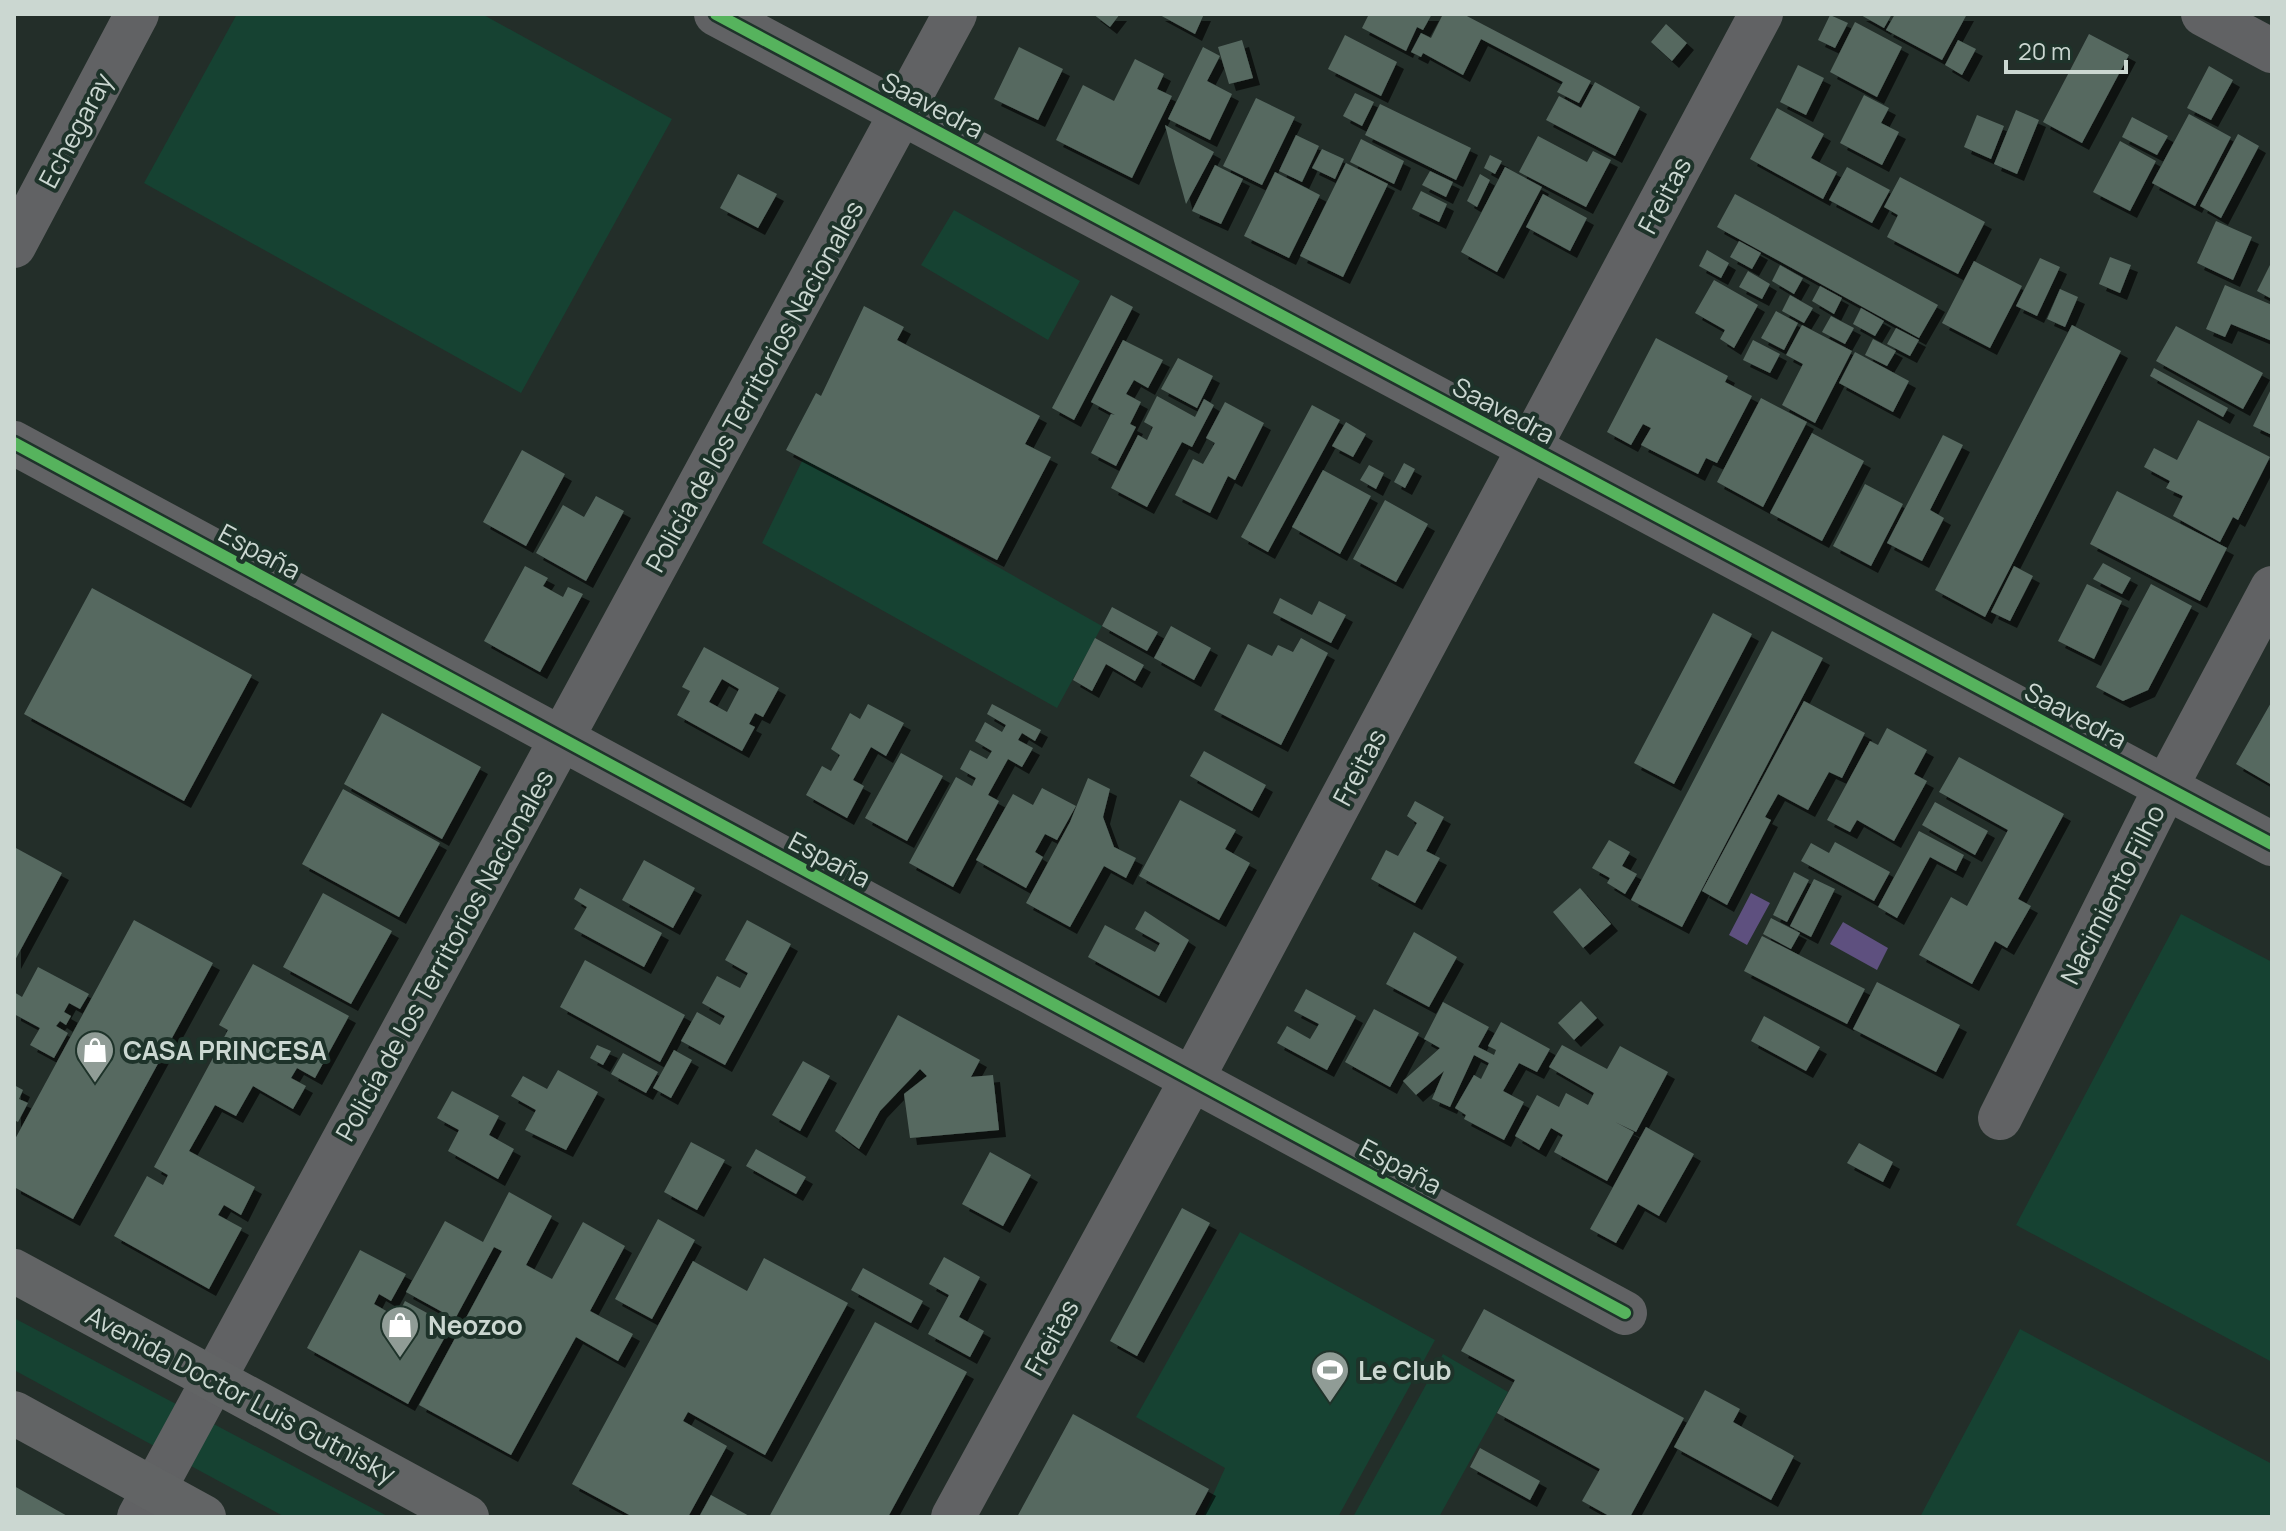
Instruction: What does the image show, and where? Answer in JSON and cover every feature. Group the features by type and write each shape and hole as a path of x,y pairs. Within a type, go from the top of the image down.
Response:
{"main road":[{"name":"Avenida Doctor Luis Gutnisky","path":"14,1271 467,1517"},
{"path":"14,1413 146,1503 204,1517"}],"street":[{"name":"Echegaray","path":"14,246 137,14"},
{"name":"Saavedra","path":"716,14 2272,844"},
{"name":"Policía de los Territorios Nacionales","path":"146,1503 955,14"},
{"name":"Freitas","path":"953,1517 1192,1079 1761,14"},
{"path":"2203,14 2272,51"},
{"name":"España","path":"14,443 1625,1313"},
{"name":"Nacimiento Filho","path":"2000,1118 2166,787 2272,588"}],"green space":[{"path":"237,14 482,14 672,119 521,393 144,183"},
{"path":"954,210 1080,281 1048,340 921,265"},
{"path":"804,457 1102,626 1057,708 762,543"},
{"path":"2181,914 2272,962 2272,1362 2016,1225"},
{"path":"1240,1232 1435,1340 1338,1517 1203,1517 1225,1468 1136,1417"},
{"path":"14,1318 389,1517 285,1517 14,1370"},
{"path":"2020,1329 2272,1464 2272,1517 1920,1517"},
{"name":"Le Club","path":"1443,1354 1508,1392 1439,1517 1353,1517"}],"shaded area":[{"path":"1751,893 1770,903 1747,945 1729,935"},
{"path":"1843,922 1888,948 1877,970 1830,944"}],"building":[{"path":"1093,14 1120,14 1110,27"},
{"path":"1158,14 1204,14 1195,34"},
{"path":"1369,14 1432,14 1423,30 1417,27 1406,51 1362,28"},
{"path":"1443,14 1463,14 1591,81 1579,103 1557,92 1563,82 1481,39 1463,75 1423,53 1421,57 1411,52 1421,33 1431,38"},
{"path":"1859,14 1892,14 1884,28"},
{"path":"1895,14 1967,14 1942,60 1886,30"},
{"path":"1830,15 1848,23 1835,48 1818,40"},
{"path":"1855,22 1902,47 1877,97 1830,72"},
{"path":"1666,24 1687,43 1672,61 1651,42"},
{"path":"2089,34 2129,55 2082,143 2043,122"},
{"path":"1345,35 1397,62 1381,96 1328,69"},
{"path":"1242,40 1253,78 1229,84 1218,47"},
{"path":"1958,40 1976,49 1962,75 1945,65"},
{"path":"1019,47 1063,69 1038,120 994,99"},
{"path":"1203,47 1220,56 1207,81 1232,94 1210,140 1168,119"},
{"path":"1135,59 1164,74 1157,89 1172,96 1132,178 1056,140 1083,85 1114,101"},
{"path":"1798,65 1824,78 1806,115 1780,102"},
{"path":"2209,66 2233,80 2211,120 2187,108"},
{"path":"1595,82 1640,107 1615,156 1546,120 1559,96 1581,108"},
{"path":"1355,93 1374,102 1362,126 1343,116"},
{"path":"1864,95 1889,108 1881,123 1899,132 1882,165 1840,143"},
{"path":"1256,98 1295,117 1262,185 1223,166"},
{"path":"1380,104 1471,148 1456,180 1365,135"},
{"path":"1777,108 1824,134 1811,158 1837,172 1823,199 1750,159"},
{"path":"2016,110 2039,120 2017,174 1994,164"},
{"path":"2189,114 2231,137 2195,206 2152,183"},
{"path":"1977,115 2004,126 1991,159 1964,147"},
{"path":"2132,117 2168,136 2157,155 2122,137"},
{"path":"1165,125 1214,152 1186,204 1174,161"},
{"path":"2238,134 2259,146 2221,218 2200,206"},
{"path":"1296,135 1319,146 1302,182 1279,171"},
{"path":"1538,136 1587,162 1593,151 1611,160 1586,207 1519,172"},
{"path":"1361,139 1404,161 1394,184 1350,162"},
{"path":"2120,141 2156,161 2130,211 2093,192"},
{"path":"1322,149 1344,159 1335,179 1312,168"},
{"path":"1490,155 1502,161 1495,174 1484,168"},
{"path":"1346,163 1388,184 1343,277 1300,256"},
{"path":"1215,165 1243,179 1221,224 1192,211"},
{"path":"1505,167 1542,187 1497,272 1461,252"},
{"path":"1847,167 1890,190 1872,223 1829,200"},
{"path":"1430,171 1453,182 1446,197 1422,185"},
{"path":"1275,172 1320,195 1289,258 1244,236"},
{"path":"738,174 777,194 758,228 720,208"},
{"path":"1480,174 1490,180 1477,207 1467,201"},
{"path":"1900,177 1985,222 1958,274 1887,237 1898,215 1884,207"},
{"path":"1421,191 1447,204 1439,222 1412,209"},
{"path":"1543,194 1587,218 1570,251 1526,227"},
{"path":"1735,194 1938,305 1919,338 1717,227"},
{"path":"2216,221 2252,237 2233,280 2197,263"},
{"path":"1739,241 1761,253 1752,269 1730,257"},
{"path":"1707,250 1729,263 1721,278 1699,266"},
{"path":"2110,257 2131,265 2120,293 2099,284"},
{"path":"2040,258 2060,267 2037,316 2016,306"},
{"path":"1974,261 2022,286 1990,348 1942,323"},
{"path":"2272,261 2272,299 2257,291"},
{"path":"1780,265 1803,278 1794,294 1772,281"},
{"path":"1748,271 1770,284 1762,299 1739,287"},
{"path":"1714,280 1758,305 1734,348 1720,339 1725,330 1695,313"},
{"path":"2225,285 2272,305 2272,341 2231,324 2225,337 2206,329"},
{"path":"1820,286 1842,298 1834,314 1812,301"},
{"path":"2060,289 2078,297 2065,327 2047,319"},
{"path":"1111,295 1133,307 1074,420 1052,408"},
{"path":"1790,295 1813,308 1804,323 1782,311"},
{"path":"864,306 904,327 897,340 1040,416 1025,444 1051,457 997,560 786,450 816,393 821,396"},
{"path":"1861,308 1884,321 1875,336 1853,324"},
{"path":"1776,311 1798,323 1784,350 1761,338"},
{"path":"1831,316 1854,328 1845,344 1822,332"},
{"path":"1802,325 1852,351 1815,423 1782,405 1803,364 1786,355"},
{"path":"2072,325 2121,351 1985,617 1935,590"},
{"path":"2176,326 2263,373 2243,409 2156,361"},
{"path":"1896,328 1919,340 1910,356 1887,344"},
{"path":"1656,338 1728,376 1725,382 1752,396 1717,463 1706,458 1698,474 1641,445 1651,428 1643,424 1631,445 1607,432"},
{"path":"1873,339 1896,351 1887,366 1865,355"},
{"path":"1123,340 1163,360 1148,388 1134,380 1126,394 1141,402 1130,424 1136,427 1116,466 1091,453 1111,414 1115,415 1091,402"},
{"path":"1753,340 1780,354 1770,373 1743,360"},
{"path":"1855,352 1909,381 1893,412 1839,383"},
{"path":"1178,358 1213,376 1197,408 1161,389"},
{"path":"2154,368 2228,408 2223,417 2150,376"},
{"path":"2272,387 2272,435 2253,426"},
{"path":"1157,396 1195,417 1204,399 1214,405 1192,447 1182,442 1147,507 1111,488 1138,435 1147,440 1153,427 1144,422"},
{"path":"1761,398 1807,422 1763,507 1717,482"},
{"path":"1225,402 1264,423 1235,480 1228,476 1210,513 1175,495 1193,459 1203,464 1215,443 1206,438"},
{"path":"1312,405 1340,420 1268,552 1241,537"},
{"path":"2198,420 2270,457 2238,520 2233,517 2220,542 2173,516 2183,496 2166,488 2170,481 2144,467 2154,448 2177,460"},
{"path":"1346,422 1366,434 1353,457 1332,446"},
{"path":"1812,433 1864,461 1822,541 1770,513"},
{"path":"1943,435 1963,445 1930,510 1944,518 1922,561 1887,543"},
{"path":"522,450 565,474 526,546 483,522"},
{"path":"1404,463 1415,469 1405,488 1394,482"},
{"path":"1369,465 1384,473 1376,489 1360,480"},
{"path":"1323,470 1371,496 1340,554 1292,527"},
{"path":"1865,484 1903,504 1871,566 1833,546"},
{"path":"2117,491 2227,548 2200,601 2090,544"},
{"path":"596,496 624,511 586,581 536,553 563,505 584,517"},
{"path":"1385,500 1428,524 1396,582 1353,559"},
{"path":"2103,563 2131,578 2122,594 2093,579"},
{"path":"525,566 548,578 543,586 563,597 568,587 583,594 540,672 484,641"},
{"path":"2014,566 2033,576 2010,621 1991,612"},
{"path":"2087,584 2122,601 2094,659 2058,641"},
{"path":"2151,584 2192,606 2148,690 2123,701 2096,687"},
{"path":"92,588 252,675 184,801 24,714"},
{"path":"1280,598 1312,615 1319,601 1346,615 1331,643 1273,613"},
{"path":"1112,607 1158,632 1147,651 1102,626"},
{"path":"1713,613 1752,634 1674,784 1634,763"},
{"path":"1171,626 1211,648 1194,680 1154,658"},
{"path":"1772,631 1823,658 1682,927 1631,900"},
{"path":"1095,638 1144,665 1135,681 1106,664 1092,691 1073,680"},
{"path":"1301,638 1328,653 1281,745 1214,710 1248,644 1272,656 1278,645 1293,652"},
{"path":"704,647 779,688 763,717 755,713 749,724 755,727 742,751 677,715 690,691 682,687","holes":["722,679 739,689 727,712 709,702"]},
{"path":"1804,701 1865,733 1842,778 1829,772 1808,810 1778,794 1765,817 1771,820 1727,905 1702,891"},
{"path":"2272,701 2272,785 2236,764"},
{"path":"868,704 904,723 886,756 871,747 853,780 864,786 847,818 806,795 822,766 831,771 840,755 831,749 850,713 860,719"},
{"path":"992,704 1041,730 1035,741 1022,733 1018,740 1033,748 1022,767 1008,759 988,795 999,801 953,887 909,863 956,777 972,786 976,778 960,769 970,750 987,759 992,751 975,741 985,722 1002,732 1006,725 987,714"},
{"path":"382,713 481,767 442,839 344,784"},
{"path":"1887,728 1927,750 1914,774 1927,781 1894,841 1857,820 1850,832 1827,820 1870,741 1878,745"},
{"path":"1204,751 1266,785 1252,811 1190,776"},
{"path":"901,753 943,776 907,841 865,818"},
{"path":"1959,757 2064,814 2018,899 2031,906 2007,948 1995,941 1972,984 1919,955 1951,897 1967,906 2008,830 1939,792"},
{"path":"1088,778 1110,789 1103,817 1114,847 1136,858 1126,878 1104,866 1070,927 1026,903 1070,822"},
{"path":"1042,788 1076,806 1057,840 1045,834 1035,852 1043,857 1026,888 976,860 1013,794 1033,805"},
{"path":"343,789 440,843 399,917 302,864"},
{"path":"1180,800 1236,830 1225,849 1250,863 1219,920 1139,876"},
{"path":"1415,801 1444,817 1426,851 1440,858 1415,903 1371,879 1386,850 1398,856 1417,823 1407,816"},
{"path":"1935,802 1988,831 1975,855 1922,825"},
{"path":"1919,831 1964,855 1956,871 1930,857 1897,918 1878,907"},
{"path":"1609,840 1630,852 1622,866 1637,874 1625,894 1607,883 1610,878 1592,868"},
{"path":"1835,842 1890,872 1874,901 1801,861 1811,843 1829,853"},
{"path":"14,847 62,873 14,962"},
{"path":"644,860 695,888 673,928 622,900"},
{"path":"1794,872 1809,880 1787,922 1773,915"},
{"path":"1814,879 1835,889 1811,937 1790,926"},
{"path":"580,888 662,933 644,967 574,929 587,907 574,899"},
{"path":"1580,888 1611,924 1583,948 1553,912"},
{"path":"323,893 392,931 351,1004 283,967"},
{"path":"1145,911 1189,940 1159,996 1088,957 1105,925 1155,952 1160,943 1135,929"},
{"path":"1771,918 1800,933 1791,949 1763,934"},
{"name":"CASA PRINCESA","path":"134,920 213,963 73,1219 14,1187 14,1141"},
{"path":"747,920 791,944 725,1065 681,1041 697,1012 720,1025 725,1016 702,1003 717,976 740,988 748,973 725,960"},
{"path":"1414,932 1457,957 1429,1007 1386,984"},
{"path":"1762,936 1865,989 1847,1024 1744,971"},
{"path":"585,960 685,1015 660,1062 560,1007"},
{"path":"253,964 349,1016 315,1078 297,1068 291,1078 306,1086 293,1109 253,1086 236,1116 215,1105 189,1151 255,1187 241,1215 224,1205 218,1215 242,1228 209,1289 114,1236 147,1176 163,1185 168,1175 154,1167 228,1030 219,1025"},
{"path":"38,967 89,994 80,1009 69,1003 64,1012 71,1016 66,1025 60,1021 56,1026 68,1033 54,1058 30,1045 40,1028 14,1014 14,992 22,997"},
{"path":"1877,982 1960,1025 1936,1072 1853,1029"},
{"path":"1306,989 1356,1016 1327,1070 1277,1043 1287,1026 1310,1039 1319,1024 1294,1011"},
{"path":"1581,1001 1597,1018 1574,1040 1558,1023"},
{"path":"1443,1002 1489,1027 1478,1047 1494,1055 1496,1050 1488,1046 1501,1022 1550,1049 1537,1072 1519,1063 1503,1091 1524,1102 1504,1140 1464,1119 1466,1115 1455,1108 1474,1075 1481,1079 1489,1063 1474,1055 1450,1107 1432,1099 1444,1071 1416,1095 1403,1081 1440,1048 1424,1039"},
{"path":"1374,1009 1419,1033 1390,1087 1345,1062"},
{"path":"898,1015 980,1060 971,1077 993,1075 999,1130 910,1138 904,1094 927,1076 920,1069 880,1111 859,1149 835,1131"},
{"path":"1764,1016 1820,1047 1806,1071 1751,1041"},
{"path":"597,1045 611,1051 603,1065 590,1058"},
{"path":"1562,1045 1607,1069 1620,1046 1668,1072 1636,1132 1615,1122 1634,1132 1607,1181 1554,1152 1563,1135 1551,1128 1539,1150 1515,1136 1537,1095 1559,1107 1566,1093 1588,1105 1594,1093 1549,1067"},
{"path":"674,1050 692,1060 671,1098 653,1088"},
{"path":"623,1053 658,1072 646,1093 611,1074"},
{"path":"803,1061 830,1076 800,1131 772,1115"},
{"path":"558,1070 598,1092 566,1150 525,1130 536,1110 511,1096 523,1076 547,1089"},
{"path":"14,1085 23,1090 19,1099 28,1103 18,1122 14,1120"},
{"path":"452,1091 499,1116 489,1135 514,1149 498,1179 448,1151 459,1130 437,1118"},
{"path":"1646,1127 1694,1154 1659,1216 1638,1204 1616,1243 1590,1229"},
{"path":"691,1142 725,1160 697,1210 664,1192"},
{"path":"1859,1143 1893,1162 1883,1182 1847,1163"},
{"path":"756,1149 806,1177 796,1194 746,1166"},
{"path":"990,1152 1031,1175 1003,1226 962,1204"},
{"path":"509,1192 552,1216 526,1265 552,1279 583,1222 625,1246 590,1311 633,1334 618,1361 576,1337 511,1455 419,1405 502,1251 494,1247 455,1319 406,1292 445,1221 483,1242"},
{"path":"1182,1208 1210,1223 1137,1356 1110,1341"},
{"path":"658,1219 695,1240 652,1319 615,1299"},
{"path":"360,1250 406,1274 391,1301 379,1294 374,1304 397,1317 405,1301 451,1326 408,1404 307,1348"},
{"path":"944,1257 980,1277 959,1317 984,1331 970,1357 928,1334 949,1295 929,1284"},
{"path":"764,1258 848,1303 765,1455 688,1412 683,1421 727,1446 688,1517 633,1517 572,1484 693,1261 747,1291"},
{"path":"863,1268 923,1301 911,1323 851,1290"},
{"path":"1484,1309 1684,1418 1630,1517 1611,1517 1582,1501 1600,1469 1497,1413 1515,1380 1461,1351"},
{"path":"875,1322 967,1372 888,1517 769,1517"},
{"path":"1705,1390 1740,1409 1733,1422 1794,1456 1771,1500 1674,1447"},
{"path":"1073,1414 1209,1489 1194,1517 1017,1517"},
{"path":"1480,1448 1540,1481 1530,1500 1470,1467"},
{"path":"14,1486 69,1517 14,1517"},
{"path":"711,1495 751,1517 699,1517"}],"cycle path":[{"path":"716,14 2272,844"},
{"path":"14,443 1625,1313"}],"place":[{"name":"CASA PRINCESA","path":"95,1084"},
{"name":"Neozoo","path":"400,1359"},
{"name":"Le Club","path":"1330,1404"}]}
